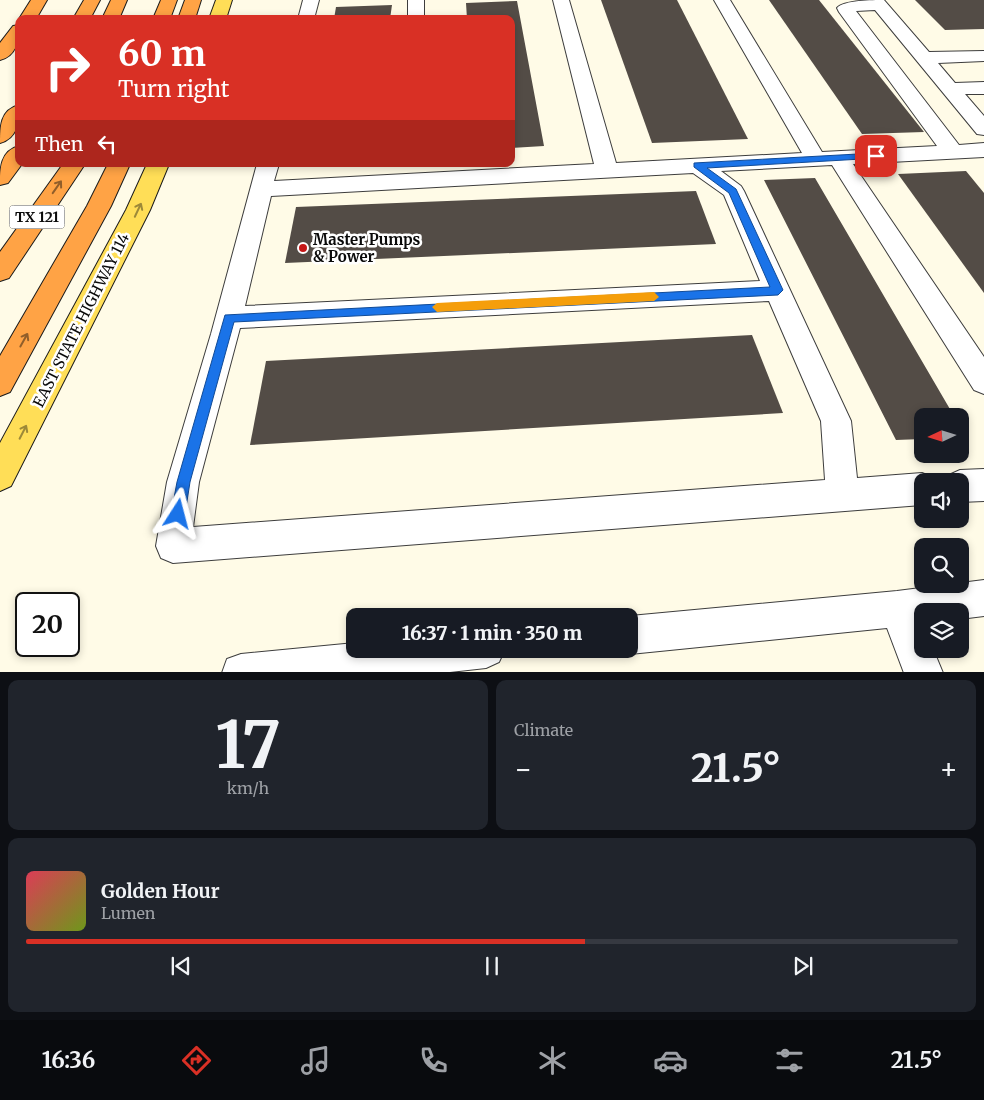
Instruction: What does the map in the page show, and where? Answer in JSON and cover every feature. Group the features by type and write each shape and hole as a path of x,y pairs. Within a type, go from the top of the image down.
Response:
{"highway":[{"path":"29,15 39,0"},
{"path":"84,15 92,0"},
{"path":"112,15 120,0"},
{"path":"162,15 168,0"},
{"path":"187,15 193,0"},
{"path":"0,55 15,35"},
{"path":"0,136 15,116"},
{"path":"0,178 15,158"},
{"name":"TX 121","path":"0,271 72,167"},
{"path":"0,383 99,206 118,167"}],"main road":[{"path":"218,15 224,0"},
{"name":"EAST STATE HIGHWAY 114","path":"0,475 138,210 157,167"}],"street":[{"path":"307,15 311,0"},
{"path":"416,0 416,15"},
{"path":"561,0 607,170"},
{"path":"722,0 827,158 984,381"},
{"path":"953,152 844,8 878,3 984,128"},
{"path":"923,58 984,56"},
{"path":"950,89 984,88"},
{"path":"261,189 415,172 607,170 984,150"},
{"path":"697,165 733,191 836,421 843,495"},
{"path":"267,167 229,318 183,482 173,546 914,490"},
{"path":"229,318 778,290"},
{"path":"969,485 984,484"},
{"path":"638,634 897,609 984,598"},
{"path":"897,609 924,672"},
{"path":"241,672 390,658"}],"building":[{"path":"601,0 677,0 748,139 652,143"},
{"path":"769,0 819,0 924,132 862,134"},
{"path":"915,0 984,0 984,29 945,30"},
{"path":"517,1 544,146 515,148 515,15 467,15 466,3"},
{"path":"392,5 391,15 335,15 336,7"},
{"path":"966,171 984,193 984,293 898,174"},
{"path":"815,178 949,408 914,408 914,439 896,440 764,180"},
{"path":"696,191 716,244 285,263 296,207"},
{"path":"752,335 783,413 250,445 266,361"}],"slow traffic":[{"path":"437,307 654,297"}],"place":[{"name":"Master Pumps & Power","path":"303,248"}],"route":[{"path":"178,514 183,482 229,318 778,290 733,191 697,165 876,156"}]}
